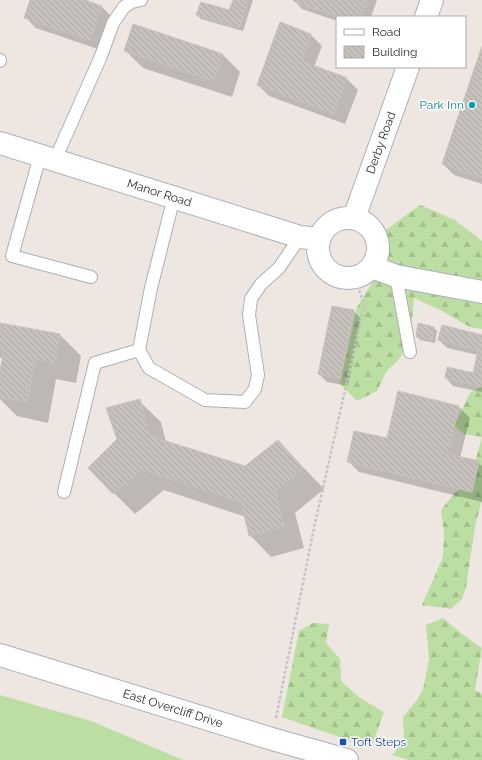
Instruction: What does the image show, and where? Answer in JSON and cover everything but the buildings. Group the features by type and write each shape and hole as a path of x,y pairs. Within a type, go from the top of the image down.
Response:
{"street":[{"path":"426,16 432,0"},
{"name":"Derby Road","path":"354,218 408,68"},
{"name":"Manor Road","path":"0,143 310,238"},
{"path":"364,272 377,258 379,248 377,238 372,228 364,222 354,218 337,219 329,224 323,231 310,238 318,248 319,257 323,265 330,272 338,276 346,278 364,272 396,276 482,292"},
{"name":"East Overcliff Drive","path":"0,655 272,739 347,760"}],"lane":[{"path":"91,277 12,256 47,158 101,56 112,23 124,7 132,2 141,0"},
{"path":"174,197 151,288 140,350 149,368 206,400 245,402 255,389 258,375 249,315 252,299 261,284 310,238"},
{"path":"396,276 410,352"},
{"path":"64,492 95,363 140,350"}],"path":[{"path":"272,739 314,528 364,306 364,272"}],"green space":[{"path":"420,205 455,220 482,241 482,289 388,268 386,257 386,230"},
{"path":"375,273 482,300 482,329 470,327 440,310 414,298 411,329 401,357 386,372 377,391 357,401 340,384 357,307 372,283"},
{"path":"482,386 482,437 464,434 454,426 470,393"},
{"path":"482,437 482,499 475,527 466,587 462,599 451,609 422,605 443,557 444,534 441,510 454,494 470,480"},
{"path":"443,618 482,648 475,690 482,694 482,760 409,760 392,755 404,741 403,717 417,700 423,689 429,660 426,625"},
{"path":"313,623 329,624 326,643 340,659 341,681 360,698 384,712 371,748 282,717 299,631"},
{"path":"0,695 91,721 183,760 0,760"}],"place":[{"name":"Park Inn","path":"472,105"},
{"name":"Toft Steps","path":"343,742"}]}
